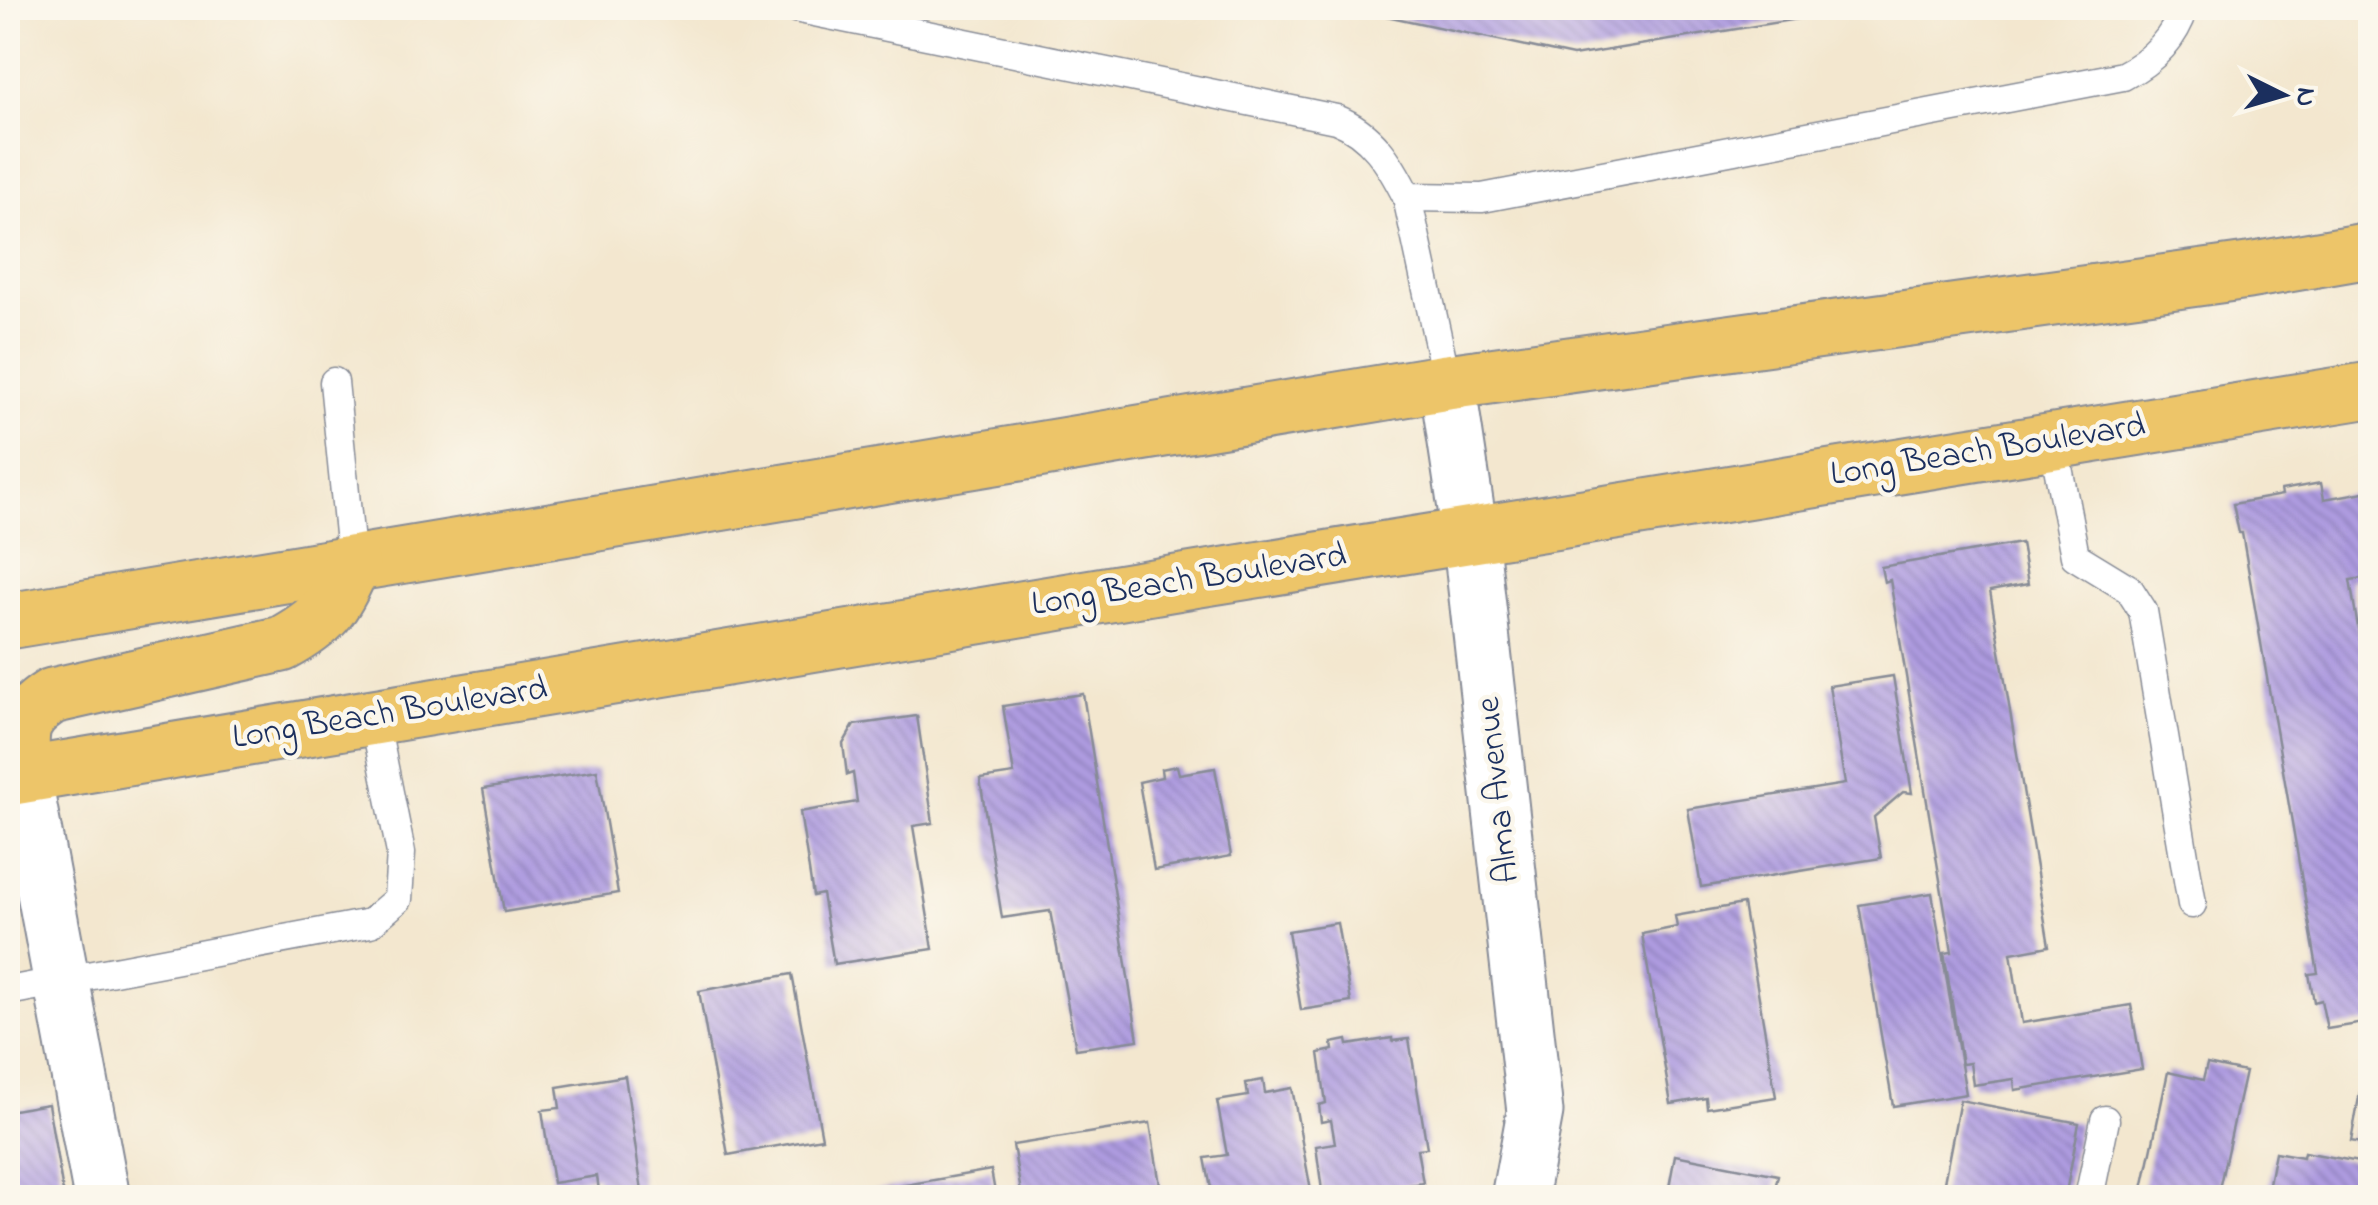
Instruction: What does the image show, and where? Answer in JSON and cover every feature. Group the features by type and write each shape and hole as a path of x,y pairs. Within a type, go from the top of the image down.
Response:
{"main road":[{"path":"8,621 1447,382 2210,276 2370,250"},
{"name":"Long Beach Boulevard","path":"15,776 2370,390"},
{"path":"15,776 20,726 32,708 52,696 282,644 316,626 339,598 352,564"}],"street":[{"name":"Alma Avenue","path":"1447,382 1470,535 1534,1112 1520,1198"},
{"path":"15,776 61,982 102,1198"}],"lane":[{"path":"796,8 1356,126 1392,167 1407,196 1447,382"},
{"path":"1407,196 1482,198 2123,76 2148,63 2164,46 2184,8"},
{"path":"334,382 352,564"},
{"path":"2053,441 2075,556 2130,590 2143,611 2192,904"},
{"path":"8,991 370,923 398,899 401,853 374,717"},
{"path":"2090,1198 2105,1120"}],"building":[{"path":"1349,8 1851,8 1851,10 1573,56"},
{"path":"2321,483 2324,499 2370,491 2370,577 2350,580 2370,700 2370,1022 2327,1029 2321,1000 2314,1002 2309,974 2318,973 2242,533 2233,504"},
{"path":"2021,543 2028,584 1990,591 2049,946 2011,953 2022,1023 2131,1005 2142,1069 2015,1090 2014,1079 1973,1085 1970,1063 1962,1064 1944,953 1952,952 1890,580 1884,582 1881,567"},
{"path":"1893,676 1912,793 1903,792 1874,817 1881,858 1701,887 1688,809 1845,784 1829,686"},
{"path":"1083,694 1138,1040 1076,1049 1050,911 1002,918 980,779 1014,774 1003,706"},
{"path":"917,716 933,823 913,826 933,949 834,964 822,894 813,896 800,812 857,802 853,773 847,775 843,744 854,725"},
{"path":"1177,766 1179,774 1215,768 1231,856 1154,870 1139,782 1162,777 1161,769"},
{"path":"597,770 618,893 504,912 483,789"},
{"path":"1932,893 1966,1094 1893,1106 1859,905"},
{"path":"1743,904 1776,1097 1707,1108 1706,1098 1671,1104 1642,934 1677,927 1675,916"},
{"path":"1337,923 1351,1002 1301,1010 1288,931"},
{"path":"792,974 822,1138 728,1155 699,991"},
{"path":"1409,1039 1427,1148 1417,1149 1423,1183 1323,1198 1316,1146 1335,1143 1331,1120 1321,1122 1319,1105 1326,1103 1319,1053 1333,1050 1332,1043 1347,1040 1348,1045"},
{"path":"2207,1064 2245,1072 2217,1198 2141,1198 2168,1072 2203,1080"},
{"path":"625,1076 643,1198 600,1198 597,1176 553,1183 542,1110 560,1108 557,1087"},
{"path":"1263,1080 1265,1093 1292,1088 1312,1196 1213,1198 1205,1158 1227,1155 1217,1101 1248,1096 1246,1083"},
{"path":"2362,1081 2370,1083 2370,1145 2351,1141"},
{"path":"1960,1100 2079,1123 2065,1198 1941,1198"},
{"path":"48,1104 64,1198 8,1198 8,1111"},
{"path":"1150,1123 1161,1191 1138,1198 1022,1198 1013,1145"},
{"path":"2275,1152 2303,1157 2304,1152 2370,1164 2370,1198 2234,1198 2236,1189 2267,1194"},
{"path":"1675,1155 1778,1175 1773,1198 1667,1198"},
{"path":"991,1170 996,1198 843,1198 843,1196"}]}
